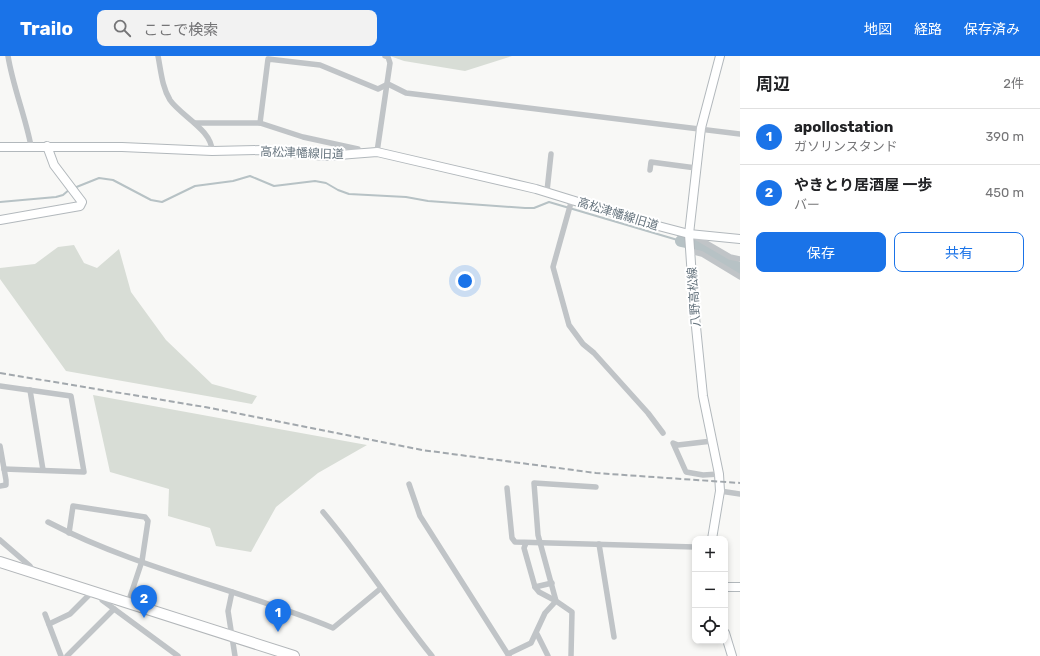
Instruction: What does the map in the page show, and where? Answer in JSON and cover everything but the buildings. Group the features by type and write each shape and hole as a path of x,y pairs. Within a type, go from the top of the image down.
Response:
{"highway":[{"path":"0,562 294,656"}],"street":[{"path":"8,56 12,80 27,124 31,146"},
{"path":"158,56 164,89 171,101 196,123 212,145 212,151"},
{"path":"377,152 390,62 385,56"},
{"name":"八野高松線","path":"712,536 720,491 719,474 703,396 690,236 701,128 720,56"},
{"path":"260,124 268,59 320,65 378,89 388,84"},
{"path":"388,84 406,93 701,128 740,134"},
{"path":"196,123 260,124 303,137 358,149 362,154"},
{"path":"0,220 80,206 82,202 54,165 47,146"},
{"name":"高松津幡線旧道","path":"0,147 122,147 212,151 261,150 326,156 377,152 547,191 571,201 690,236 740,239"},
{"path":"547,191 551,154"},
{"path":"650,170 651,162 696,168"},
{"path":"571,201 553,267 569,325 584,344 594,353 648,413 663,433"},
{"path":"690,236 730,257 740,259"},
{"path":"690,249 702,254 740,277"},
{"path":"0,386 71,396 84,472 4,469"},
{"path":"30,390 43,470"},
{"path":"712,441 678,445 673,443 686,472 703,475 719,474"},
{"path":"0,446 6,485 0,486"},
{"path":"556,601 538,535 534,483 596,487"},
{"path":"409,484 420,516 508,655 531,643 537,634 545,613 556,601"},
{"path":"507,488 512,538 515,542 692,547"},
{"path":"720,491 740,494"},
{"path":"69,533 73,506 145,517 148,521 142,561 128,603"},
{"path":"323,512 349,543 380,589 432,656"},
{"path":"48,522 69,533 142,561 292,611 333,628 380,589"},
{"path":"0,540 30,566 33,572"},
{"path":"526,543 524,548 535,587 538,592 556,601 572,612 571,656"},
{"path":"599,544 614,637"},
{"path":"535,587 552,583"},
{"path":"728,587 740,587"},
{"path":"232,592 228,611 235,656"},
{"path":"49,624 70,614 97,593 102,600 178,656"},
{"path":"67,656 114,609"},
{"path":"45,614 61,656"},
{"path":"537,634 548,656"},
{"path":"728,643 732,656"}],"shaded area":[{"path":"390,56 512,56 465,71 404,61"},
{"path":"74,245 84,263 97,268 119,249 131,292 166,340 212,384 257,396 252,404 66,371 0,279 0,268 35,264 58,247"},
{"path":"93,395 367,445 318,473 276,507 251,552 216,546 210,528 168,516 169,489 110,472"}],"waterway":[{"path":"74,188 99,178 113,180 151,200 162,202 195,186 233,181 250,176 274,186 315,181 326,183 349,194 406,197 428,201 525,208 534,208 549,202 681,241"},
{"path":"0,202 56,197 63,195 70,189"},
{"path":"681,241 700,245 740,269"}],"railway":[{"path":"0,373 205,407 422,450 596,473 740,483"}],"place":[{"name":"やきとり居酒屋 一歩","path":"144,618"},
{"name":"apollostation","path":"278,632"}]}
